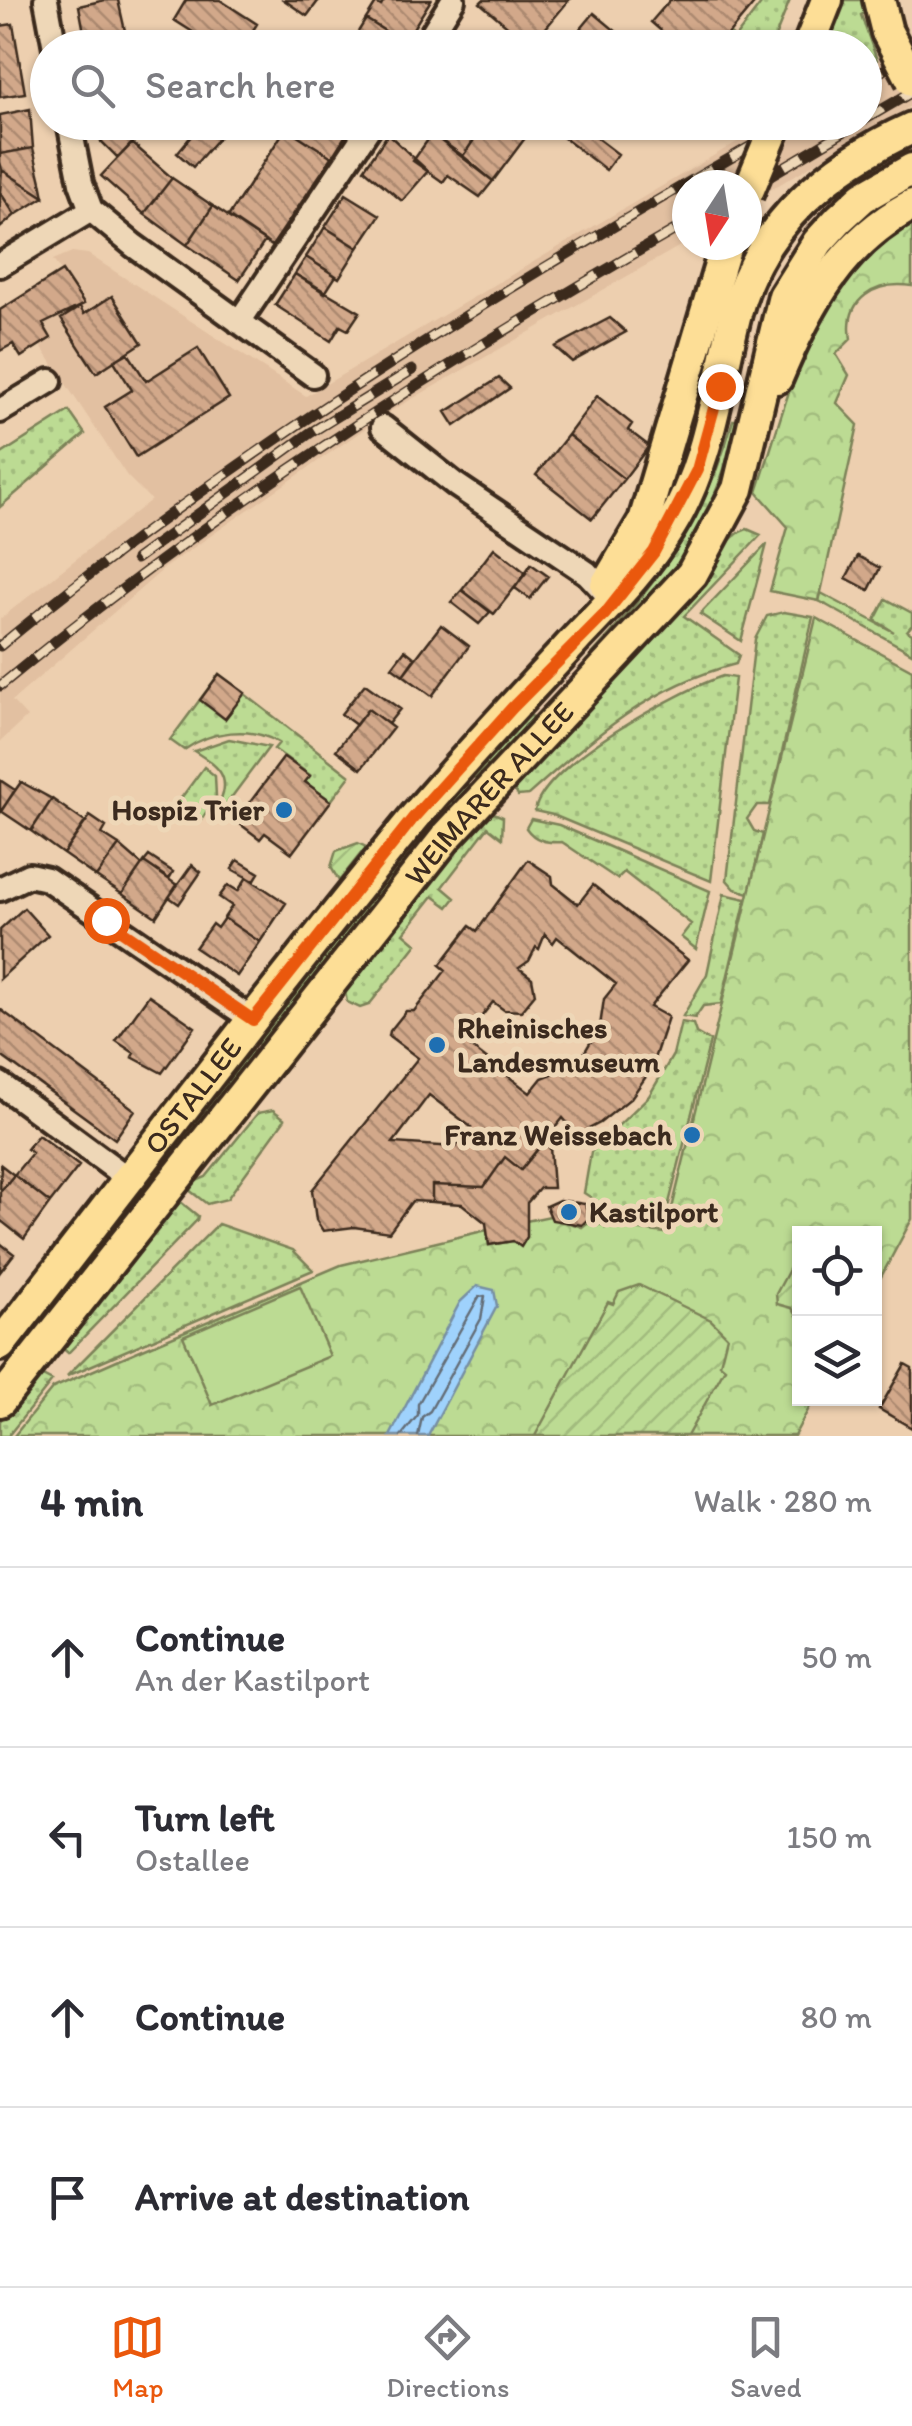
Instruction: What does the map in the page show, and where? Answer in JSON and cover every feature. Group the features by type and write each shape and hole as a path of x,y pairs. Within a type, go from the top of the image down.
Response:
{"main road":[{"path":"815,30 827,0"},
{"path":"878,0 887,32 912,80"},
{"name":"OSTALLEE","path":"0,1345 414,817 590,624 626,590 677,514 709,432 736,310 766,246 784,220 829,175 912,128"},
{"path":"757,170 770,140"},
{"name":"WEIMARER ALLEE","path":"0,1401 447,836 692,574 738,490 784,296 818,242 839,218 864,197 912,169"},
{"path":"738,490 806,309 849,254 912,205"},
{"path":"590,624 603,590 644,521 721,260"}],"street":[{"path":"46,0 52,30"},
{"path":"434,30 453,0"},
{"path":"72,140 80,184 91,210 314,375"},
{"path":"239,322 361,140"},
{"path":"0,265 91,210"},
{"path":"0,411 50,381"},
{"path":"384,427 456,485 570,561 603,590"},
{"path":"570,561 608,556 644,521"},
{"path":"0,889 29,875 47,879 253,1020"},
{"path":"0,1084 130,1180"}],"shaded area":[{"path":"912,39 912,105 882,123 882,57"},
{"path":"740,140 854,140 762,195 762,170 689,170"},
{"path":"672,180 672,251 389,412 167,566 12,701 27,717 0,742 0,619 151,500 127,476 40,345 51,338 43,324 84,304 53,260 72,252 88,254 306,396"}],"green space":[{"path":"764,0 790,0 778,30 741,30"},
{"path":"841,0 861,0 866,30 830,30"},
{"path":"912,223 912,286 886,286 865,295 853,313 851,339 836,354 849,375 837,403 858,425 819,601 770,591 788,527 757,492 794,377 809,341 849,276 877,248"},
{"path":"69,411 85,434 0,507 0,455"},
{"path":"733,420 739,420 714,497 683,556 642,609 588,667 586,661 656,578 693,521 722,457"},
{"path":"747,529 761,535 684,616 739,655 736,664 705,673 650,700 600,734 528,795 518,796 513,787 534,762 668,624 722,549"},
{"path":"767,544 741,641 700,614"},
{"path":"821,593 894,632 875,620 886,599 912,613 912,625 907,631 912,634 912,653 819,601"},
{"path":"784,612 813,617 770,805 757,805 747,819 754,831 763,834 749,893 735,889 727,880 755,639 767,616"},
{"path":"816,618 912,670 912,1219 882,1275 882,1226 792,1226 792,1406 810,1406 794,1436 14,1436 53,1388 341,1265 487,1230 489,1245 513,1241 521,1246 527,1237 526,1221 550,1216 582,1227 587,1223 666,1233"},
{"path":"219,674 350,776 331,801 305,782 310,775 274,749 279,743 268,737 243,732 218,735 184,750 170,740"},
{"path":"723,676 735,678 711,881 535,811 543,793 561,772 586,752 646,713"},
{"path":"530,716 538,718 475,778 473,773"},
{"path":"229,739 269,747 225,806 220,802 224,785 220,772 194,751"},
{"path":"204,767 215,776 216,797 200,822 176,805"},
{"path":"461,781 471,787 263,1048 254,1041"},
{"path":"487,810 503,817 502,838 488,827 442,887 455,898 448,907 433,896 404,933 417,944 369,1005 360,1008 347,1002 344,986"},
{"path":"531,819 559,825 710,891 696,949 681,937 691,924 624,872 617,879 562,842 533,836 526,828"},
{"path":"358,843 366,847 339,881 331,867 336,851"},
{"path":"724,894 746,899 721,1004 703,1006 695,1018 683,1016 707,974"},
{"path":"681,1022 693,1024 696,1033 710,1041 663,1227 596,1217 598,1202 584,1193 591,1152 649,1096 673,1055"},
{"path":"248,1048 257,1055 166,1171 159,1170 157,1166"},
{"path":"273,1110 285,1119 227,1199 207,1204 184,1186 206,1177 258,1113"},
{"path":"146,1176 156,1184 30,1340 24,1337"},
{"path":"177,1199 198,1216 197,1220 68,1353 58,1344"},
{"path":"218,1224 293,1250 313,1270 67,1376"},
{"path":"792,1264 792,1308 777,1304 776,1294"},
{"path":"639,1285 711,1320 727,1336 720,1364 725,1368 687,1436 535,1436 608,1302 613,1304 619,1292"},
{"path":"300,1286 330,1356 212,1405 183,1336"},
{"path":"37,1373 52,1381 8,1436 0,1436 0,1421"}],"water":[{"path":"477,1286 494,1290 497,1306 428,1436 390,1436 460,1302"}],"building":[{"path":"118,0 125,30 84,30 79,6"},
{"path":"186,0 220,0 257,24 253,30 190,30 174,20"},
{"path":"284,0 319,0 307,16"},
{"path":"385,0 431,0 412,30 383,30 366,19 376,3 381,6"},
{"path":"569,0 544,30 512,30 480,3"},
{"path":"670,0 757,0 732,30 660,30 651,22"},
{"path":"594,13 614,30 580,30"},
{"path":"366,19 383,30 359,30"},
{"path":"13,24 25,93 0,97 0,26"},
{"path":"30,109 33,148 0,154 0,115"},
{"path":"102,140 136,140 118,158"},
{"path":"188,140 216,140 193,167 177,153"},
{"path":"278,140 305,140 332,157 272,246 228,217"},
{"path":"305,140 343,140 332,157"},
{"path":"384,140 394,140 428,171 402,201 364,169"},
{"path":"428,140 440,140 493,181 480,197 448,175 443,182 413,161"},
{"path":"440,140 474,140 463,156"},
{"path":"474,140 524,140 493,181 463,156"},
{"path":"567,140 600,140 618,154 606,170"},
{"path":"132,143 172,178 144,214 101,176"},
{"path":"33,148 44,197 2,170 0,162 0,154"},
{"path":"2,170 44,197 15,215 0,192"},
{"path":"172,178 213,206 187,245 144,214"},
{"path":"0,192 15,215 0,228"},
{"path":"346,194 380,215 358,248 325,227"},
{"path":"213,206 265,241 239,280 187,245"},
{"path":"325,227 358,248 339,278 306,257"},
{"path":"306,257 336,276 325,293 295,274"},
{"path":"62,271 84,304 43,324 51,338 21,357 13,344 0,351 0,310"},
{"path":"295,274 360,312 348,330 340,326 331,341 275,305"},
{"path":"112,296 142,343 96,373 61,319 80,307 84,314"},
{"path":"610,318 626,332 572,362 555,347"},
{"path":"198,348 229,398 136,457 105,407 132,390 114,361 128,353 146,381"},
{"path":"499,378 510,388 455,426 446,412"},
{"path":"597,396 632,424 628,430 649,446 624,479 568,435"},
{"path":"568,435 624,479 592,519 536,475"},
{"path":"494,548 526,573 494,614 462,590"},
{"path":"858,556 880,568 869,590 846,578"},
{"path":"531,564 548,576 530,599 515,588"},
{"path":"462,590 490,612 479,624 451,602"},
{"path":"441,625 469,646 432,696 403,675"},
{"path":"405,650 415,658 403,675 392,667"},
{"path":"219,674 245,693 225,719 200,700"},
{"path":"365,684 400,709 388,724 368,709 356,725 341,714"},
{"path":"368,709 393,728 361,769 336,750"},
{"name":"Hospiz Trier","path":"284,757 310,776 305,782 331,801 292,853 265,833 260,839 236,821"},
{"path":"0,780 15,790 0,813"},
{"path":"21,782 52,799 31,831 1,811"},
{"path":"52,799 85,822 63,854 31,831"},
{"path":"90,816 106,827 102,834 119,845 96,877 63,854"},
{"path":"119,845 142,865 122,894 96,877"},
{"path":"149,856 173,872 169,879 144,862"},
{"path":"238,860 259,873 254,881 232,869"},
{"name":"Rheinisches Landesmuseum","path":"528,860 552,876 553,884 578,904 593,885 688,960 650,1007 668,1017 650,1071 631,1098 600,1123 577,1135 563,1118 521,1170 505,1157 484,1187 432,1185 432,1202 412,1201 389,1232 354,1227 323,1231 316,1220 312,1190 418,1058 389,1036 390,1031 406,1011 414,1011 446,970 440,965 470,926 477,931","holes":["545,934 553,943 557,937 616,984 604,999 600,1026 583,1055 565,1069 542,1078 530,1093 471,1047 476,1041 466,1036 493,1002 504,1010 521,1011 535,994 532,978 519,968 529,961 536,947 539,949","429,1095 471,1127 456,1147 393,1143"]},
{"path":"144,862 177,885 156,917 122,894"},
{"path":"192,865 201,872 179,904 169,897"},
{"path":"247,877 286,903 260,942 224,918 232,906 219,897 228,885 238,891"},
{"path":"24,908 48,935 0,979 0,930"},
{"path":"224,918 260,942 237,976 195,948 212,924 217,928"},
{"path":"149,995 195,1027 162,1073 132,1057 134,1053 116,1041"},
{"path":"0,1009 135,1110 115,1139 0,1055"},
{"path":"38,1135 79,1166 50,1203 14,1175 32,1153 27,1149"},
{"path":"544,1141 550,1147 553,1188 540,1188 527,1203 527,1237 521,1247 513,1241 489,1245 486,1223 462,1204 432,1202 432,1185 484,1187 505,1157 521,1170"},
{"path":"1,1165 14,1175 2,1190 0,1188"},
{"path":"14,1175 50,1203 24,1239 0,1220 0,1192"},
{"name":"Kastilport","path":"559,1200 585,1204 589,1218 582,1225 552,1220 546,1206"},
{"path":"0,1243 14,1254 0,1272"},
{"path":"905,1364 912,1368 912,1428 879,1409"}],"railway":[{"path":"882,71 912,54"},
{"path":"882,110 912,92"},
{"path":"0,646 188,501 385,367 762,140"},
{"path":"762,180 830,140"},
{"path":"750,170 759,165"},
{"path":"0,686 164,558 333,440 420,383 672,232"},
{"path":"136,559 310,433 412,370"}],"place":[{"name":"Hospiz Trier","path":"284,810"},
{"name":"Rheinisches Landesmuseum","path":"437,1045"},
{"name":"Franz Weissebach","path":"692,1135"},
{"name":"Kastilport","path":"569,1212"}],"route":[{"path":"106,920 253,1020 414,817 590,624 605,614 654,552 697,470 720,386"}]}
